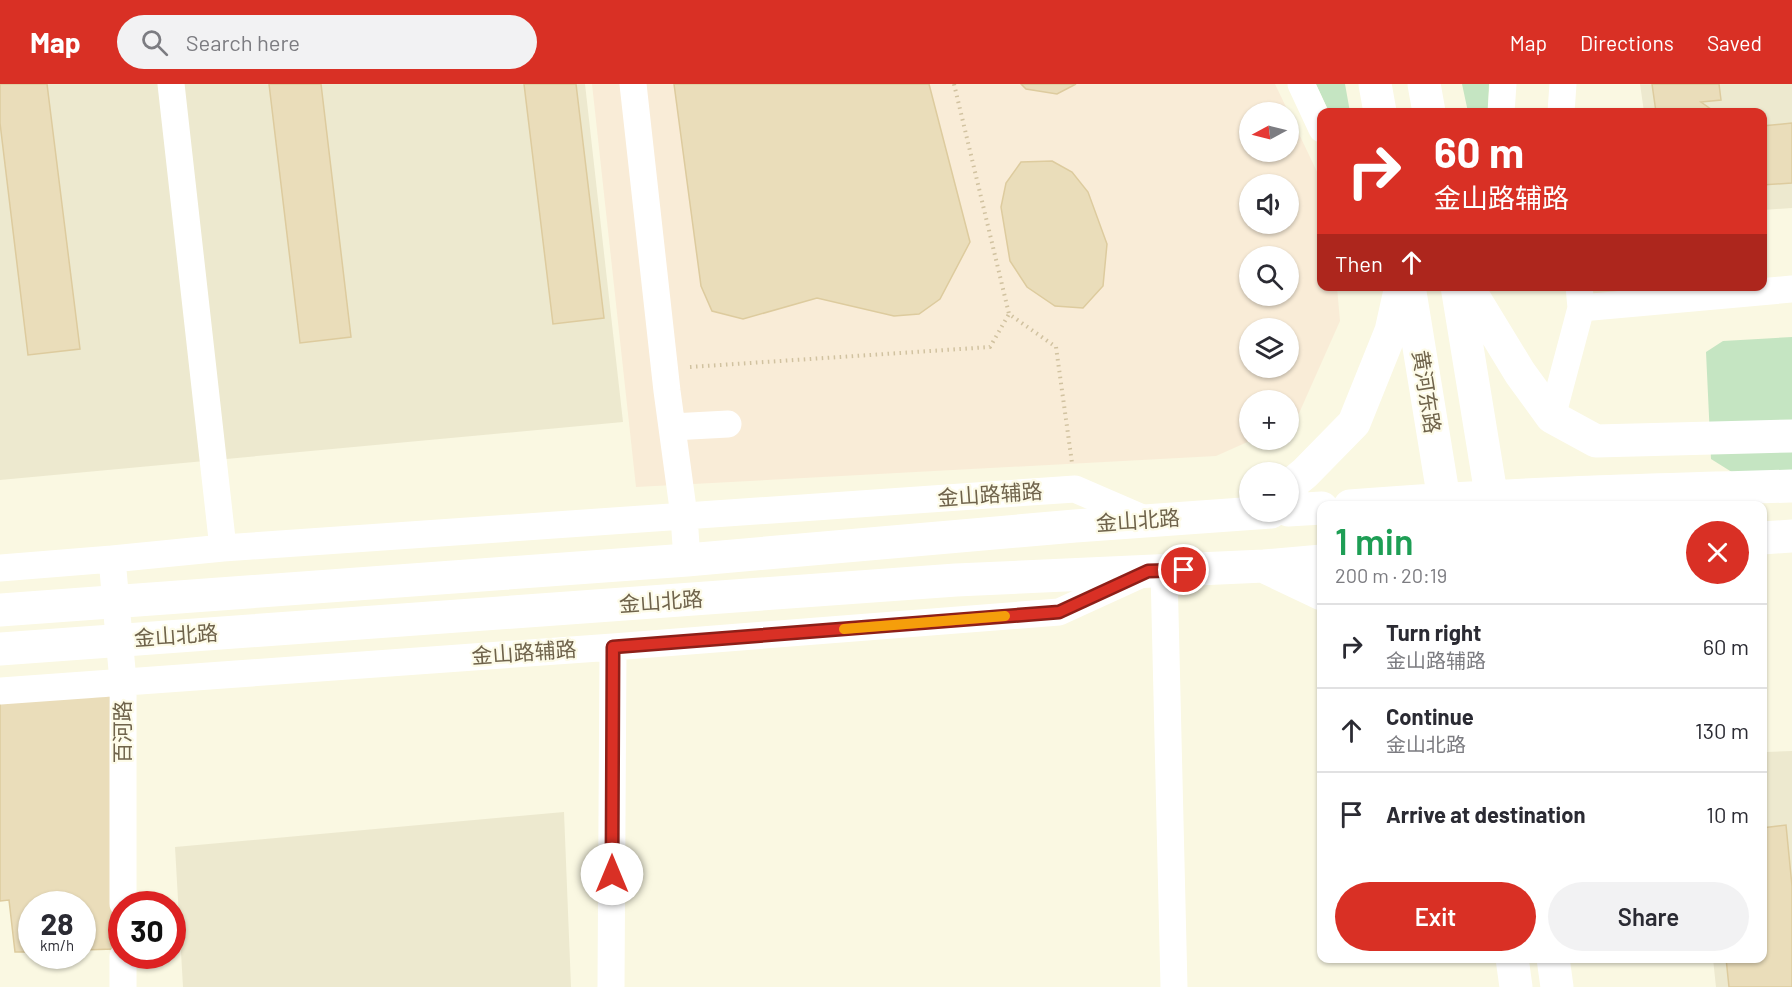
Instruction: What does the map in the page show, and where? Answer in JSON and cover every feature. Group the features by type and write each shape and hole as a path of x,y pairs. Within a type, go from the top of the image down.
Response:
{"main road":[{"path":"1375,84 1379,108"},
{"path":"1424,84 1428,108"},
{"path":"1299,478 1354,423 1391,332 1400,291"},
{"name":"黄河东路","path":"1410,291 1445,501"},
{"path":"1458,291 1492,501 1792,486"},
{"path":"1470,291 1520,373 1552,417 1596,441 1792,436"},
{"name":"金山北路","path":"1299,509 1317,508"},
{"name":"金山北路","path":"0,610 687,560 1239,513"},
{"path":"1767,538 1792,536"},
{"name":"金山北路","path":"0,649 956,580 1264,566 1317,561"},
{"path":"1264,566 1317,592"},
{"path":"1513,963 1516,987"},
{"path":"1554,963 1557,987"}],"street":[{"path":"171,84 222,548"},
{"path":"633,84 684,516 687,560"},
{"path":"1301,84 1317,118"},
{"path":"1501,108 1503,84"},
{"path":"1561,108 1563,84"},
{"path":"1767,290 1792,289"},
{"path":"1552,417 1580,297 1739,291"},
{"path":"672,428 728,424"},
{"name":"金山路辅路","path":"0,568 222,548 1075,489 1149,520"},
{"name":"百河路","path":"112,559 123,681 123,891"},
{"path":"1156,571 1174,987"},
{"name":"金山路辅路","path":"0,691 1059,612 1156,571"},
{"path":"611,987 613,647"},
{"path":"123,969 123,987"}],"path":[{"path":"954,84 1009,314 1056,346 1075,489"},
{"path":"665,369 990,347 1009,314"}],"shaded area":[{"path":"0,84 585,84 623,422 0,480"},
{"path":"592,84 1275,84 1284,102 1239,102 1239,162 1299,162 1299,134 1317,172 1317,291 1337,291 1340,321 1299,413 1299,390 1239,390 1239,446 1216,456 636,487"},
{"path":"1640,84 1792,84 1792,208 1767,210 1767,108 1643,108"},
{"path":"1792,751 1792,987 1716,987 1713,963 1767,963 1767,752"},
{"path":"564,812 571,987 183,987 182,969 186,969 186,891 178,891 175,847"}],"green space":[{"path":"1316,84 1345,84 1349,108 1327,108"},
{"path":"1462,84 1489,84 1488,108 1467,108"},
{"path":"1792,337 1792,473 1735,474 1711,459 1706,352 1723,341"}],"building":[{"path":"0,84 47,84 80,349 28,355 0,123"},
{"path":"269,84 321,84 351,337 300,343"},
{"path":"524,84 576,84 604,318 553,324"},
{"path":"674,84 929,84 970,242 940,299 919,314 894,316 817,298 743,319 712,311 701,286"},
{"path":"1021,84 1076,84 1057,94 1026,89"},
{"path":"1652,84 1719,84 1721,100 1701,102 1709,108 1655,108"},
{"path":"1792,123 1792,183 1767,185 1767,126"},
{"path":"1052,161 1072,172 1088,192 1107,244 1103,286 1083,308 1055,306 1027,287 1010,261 1001,207 1006,183 1021,162"},
{"path":"110,696 113,891 108,891 108,949 96,950 96,891 18,891 18,952 15,952 9,900 0,901 0,701"},
{"path":"1786,825 1792,886 1792,987 1729,987 1727,963 1767,963 1767,827"}],"slow traffic":[{"path":"844,629 1005,616"}],"route":[{"path":"612,874 613,647 1059,612 1148,571 1184,570"}]}
